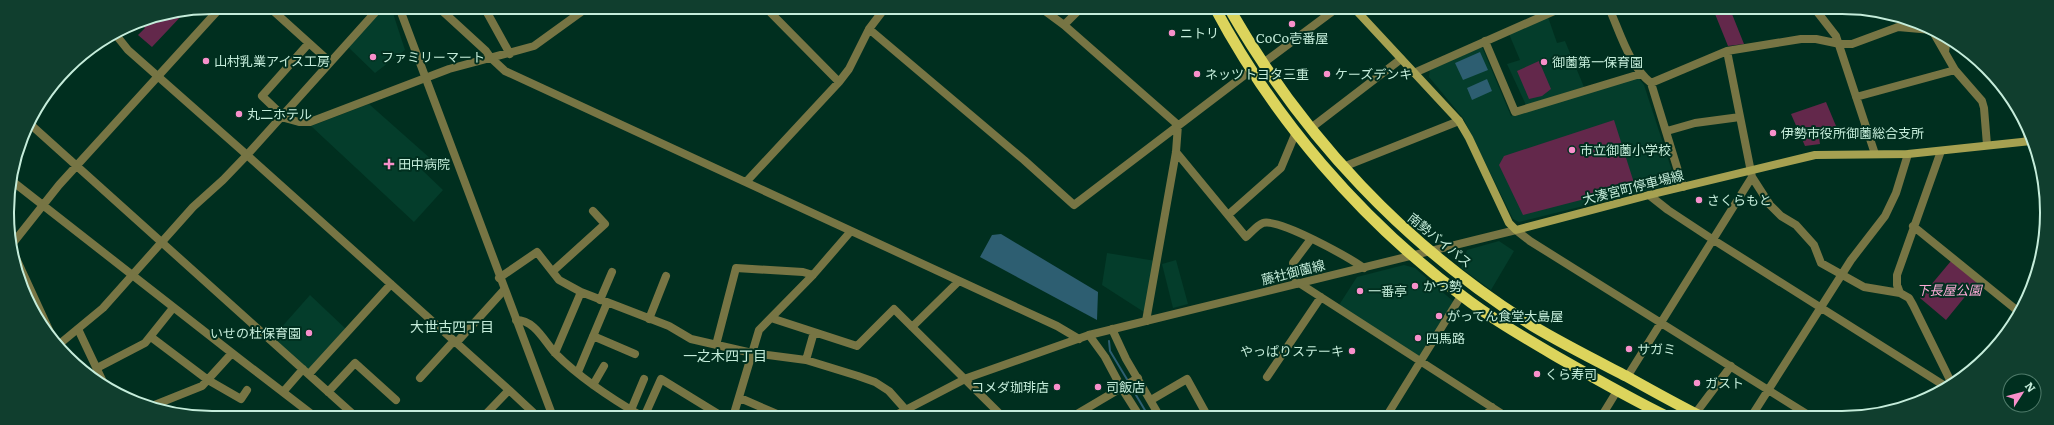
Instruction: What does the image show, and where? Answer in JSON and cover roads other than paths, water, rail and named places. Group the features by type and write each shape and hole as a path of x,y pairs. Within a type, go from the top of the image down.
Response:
{"highway":[{"path":"1218,14 1250,71 1296,132 1334,178 1389,236 1461,296 1516,333 1617,391 1656,411"},
{"name":"南勢バイパス","path":"1233,14 1262,64 1293,107 1343,167 1400,226 1482,291 1533,326 1689,411"}],"main road":[{"path":"1360,14 1459,121 1469,138 1509,223 1516,230"},
{"name":"大湊宮町停車場線","path":"1516,230 1649,195 1752,174 1815,155 1908,154 2026,139"}],"street":[{"path":"16,239 42,205 215,14"},
{"path":"277,14 330,62"},
{"path":"62,342 103,308 192,207 220,183 247,155 374,14"},
{"path":"402,14 499,278 516,320 547,411"},
{"path":"446,14 486,51 505,71 1057,326 1079,339"},
{"path":"488,14 510,54"},
{"path":"309,43 262,96 282,116 299,122 310,122 449,69 510,54 534,46 578,14"},
{"path":"772,14 839,82"},
{"path":"746,182 839,82 849,69 869,29 880,14"},
{"path":"1048,14 1064,25 1178,125"},
{"path":"1064,25 1075,14"},
{"path":"1262,64 1329,14"},
{"path":"1414,73 1548,14"},
{"path":"1612,14 1634,64 1640,74 1651,83 1683,187"},
{"path":"1821,14 1840,44 1874,154"},
{"path":"1651,83 1688,69 1712,56 1728,51 1801,39 1816,39 1840,44 1852,44 1898,26 1913,28"},
{"path":"869,29 1024,160 1074,205 1250,71"},
{"path":"118,38 128,50 457,342 532,411"},
{"path":"1937,39 1955,70 1982,101 1987,145"},
{"path":"1485,42 1515,112 1640,74"},
{"path":"1945,53 1946,44"},
{"path":"1728,51 1752,174 1770,205 1782,216 1796,225 1814,245 1822,263 1864,287 1900,293 1909,298 1950,379"},
{"path":"1311,128 1401,59"},
{"path":"1856,97 1955,70"},
{"path":"1667,131 1695,123 1740,117"},
{"path":"1343,167 1459,121"},
{"path":"1146,321 1176,152 1178,125"},
{"path":"33,127 349,411"},
{"path":"1228,215 1282,168 1296,132"},
{"path":"1900,293 1897,285 1897,275 1913,226 1941,151"},
{"path":"1176,152 1246,237 1261,223 1288,228 1344,255 1364,268"},
{"path":"1756,411 1822,308 1850,260 1885,216 1896,193 1908,154"},
{"path":"1627,377 1752,174"},
{"path":"16,185 173,308 308,411"},
{"path":"1649,195 1668,210 1712,239 1941,384"},
{"path":"553,271 605,224 593,211"},
{"path":"1913,226 2015,309"},
{"path":"1516,230 1530,242 1662,322 1802,411"},
{"name":"藤社御薗線","path":"902,411 965,379 1015,360 1090,335 1297,283 1446,249 1516,230"},
{"path":"735,411 760,330 813,275 851,231"},
{"path":"1311,239 1293,263 1297,283 1498,411"},
{"path":"499,278 537,252 563,283 581,292 669,326 691,339 752,353 806,360 875,382 889,391 905,409"},
{"path":"716,345 736,268 803,272 813,275"},
{"path":"578,372 593,336 612,272"},
{"path":"649,319 666,276"},
{"path":"912,326 958,281"},
{"path":"27,282 40,310"},
{"path":"283,392 306,372 391,284"},
{"path":"420,378 451,344 457,342 504,290"},
{"path":"556,353 581,292"},
{"path":"1390,411 1461,296"},
{"path":"1267,377 1321,297"},
{"path":"97,368 137,348 151,336 173,308"},
{"path":"771,318 857,346 894,308 997,411"},
{"path":"516,320 523,320 531,324 556,353 593,385 631,410 644,379"},
{"path":"78,329 101,377"},
{"path":"1112,329 1136,378 1156,411"},
{"path":"806,360 814,332"},
{"path":"1090,335 1137,411"},
{"path":"151,336 208,380 241,399 247,390"},
{"path":"593,336 635,354"},
{"path":"159,403 202,386 232,353"},
{"path":"328,392 355,363 396,400"},
{"path":"593,385 604,366"},
{"path":"1701,411 1731,366"},
{"path":"1082,411 1136,378"},
{"path":"1150,400 1187,378 1205,411"},
{"path":"646,411 661,379 713,411"},
{"path":"489,411 509,390"},
{"path":"1604,411 1617,391"},
{"path":"740,398 770,411"},
{"path":"1489,411 1492,407"}],"water":[{"path":"1480,52 1488,70 1463,80 1455,63"},
{"path":"1487,79 1492,91 1472,100 1467,88"},
{"path":"1001,234 1098,292 1097,320 980,257 992,235"}],"waterway":[{"path":"1109,341 1110,351 1128,381"},
{"path":"1130,385 1145,411"}],"place":[{"name":"CoCo壱番屋","path":"1292,24"},
{"name":"ニトリ","path":"1172,33"},
{"name":"ファミリーマート","path":"373,57"},
{"name":"山村乳業アイス工房","path":"206,61"},
{"name":"御薗第一保育園","path":"1544,62"},
{"name":"ネッツトヨタ三重","path":"1197,74"},
{"name":"ケーズデンキ","path":"1327,74"},
{"name":"丸二ホテル","path":"239,114"},
{"name":"伊勢市役所御薗総合支所","path":"1773,133"},
{"name":"市立御薗小学校","path":"1572,150"},
{"name":"田中病院","path":"389,164"},
{"name":"さくらもと","path":"1699,200"},
{"name":"かつ勢","path":"1415,286"},
{"name":"一番亭","path":"1360,291"},
{"name":"がってん食堂大島屋","path":"1439,316"},
{"name":"いせの杜保育園","path":"309,333"},
{"name":"四馬路","path":"1418,338"},
{"name":"サガミ","path":"1629,349"},
{"name":"やっぱりステーキ","path":"1352,351"},
{"name":"くら寿司","path":"1537,374"},
{"name":"ガスト","path":"1697,383"},
{"name":"コメダ珈琲店","path":"1057,387"},
{"name":"司飯店","path":"1098,387"}],"district":[{"name":"大世古四丁目","path":"452,327"},
{"name":"一之木四丁目","path":"725,356"}],"park label":[{"name":"下長屋公園","path":"1949,290"}]}
